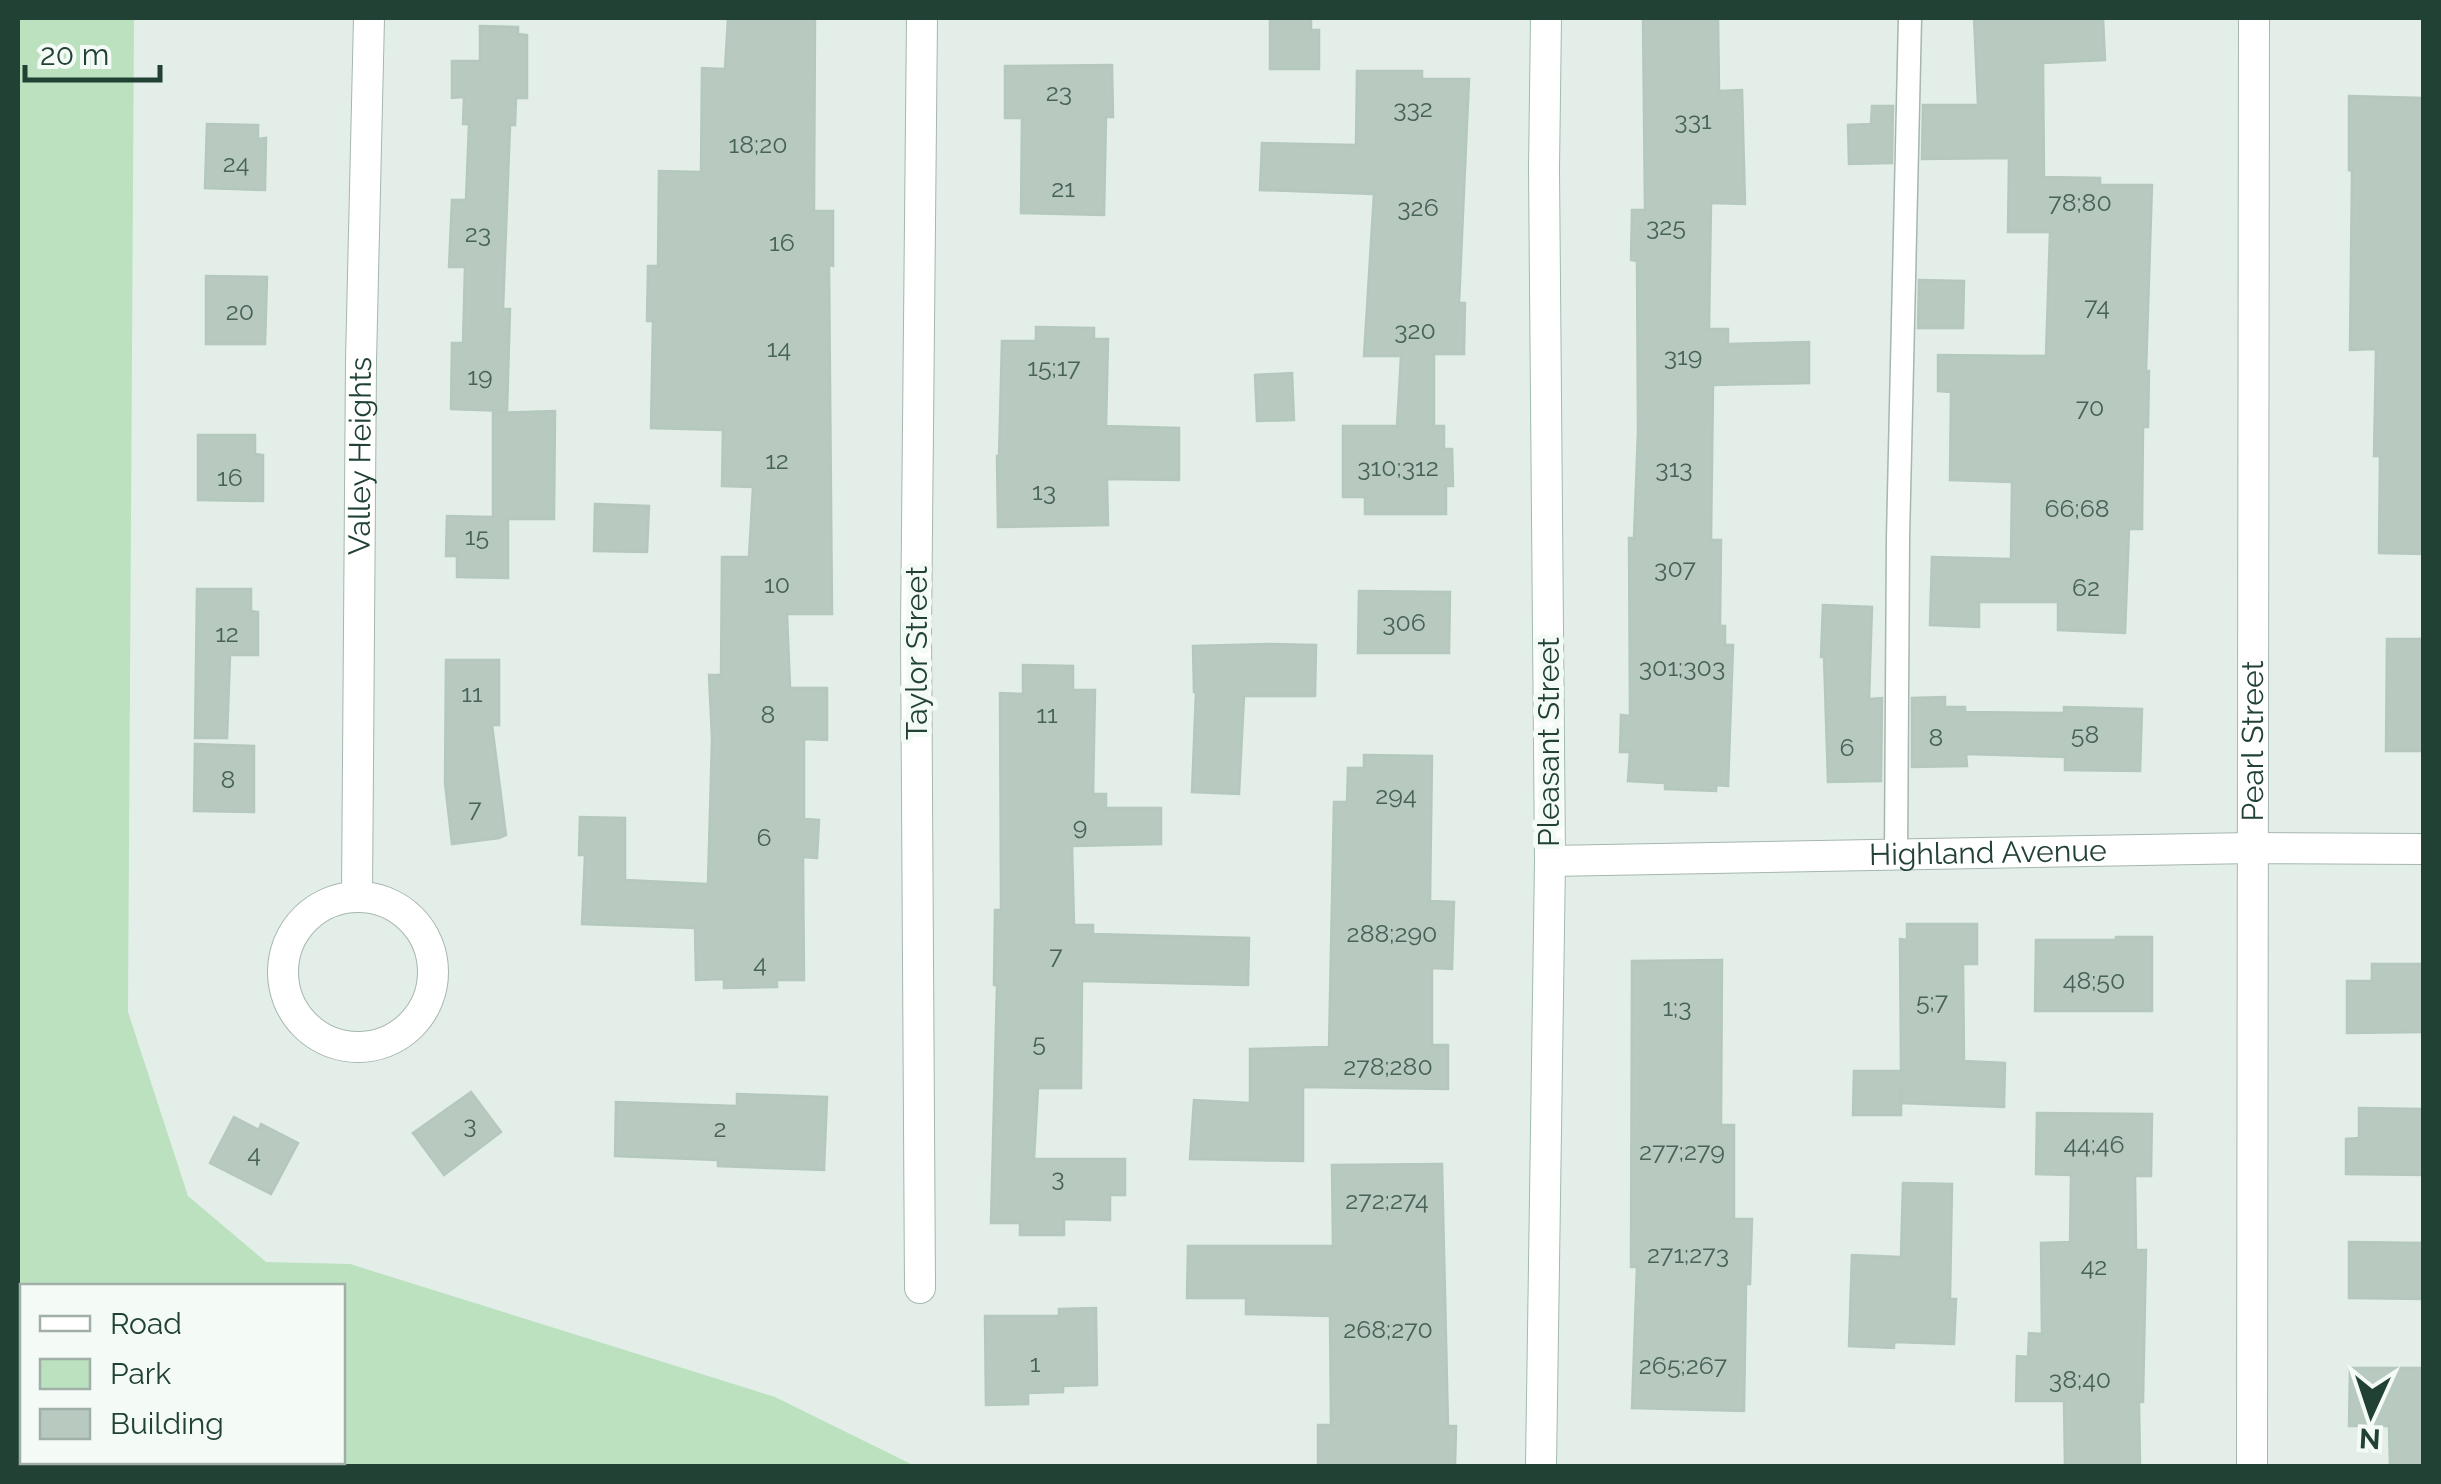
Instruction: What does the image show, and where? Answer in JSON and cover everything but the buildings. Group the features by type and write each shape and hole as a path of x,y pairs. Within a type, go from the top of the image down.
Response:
{"street":[{"name":"Valley Heights","path":"357,896 361,361 369,18"},
{"name":"Taylor Street","path":"920,1288 916,631 922,18"},
{"name":"Pleasant Street","path":"1542,1466 1550,861 1546,18"},
{"name":"Pearl Street","path":"2252,1466 2254,18"},
{"name":"Highland Avenue","path":"1550,861 2252,848 2424,849"},
{"path":"357,896 382,900 404,912 422,931 432,954 433,980 427,1003 413,1024 392,1039 368,1047 343,1046 320,1038 301,1022 288,1001 282,977 284,953 311,912 333,901 357,896"}],"lane":[{"path":"1896,855 1910,18"}],"green space":[{"path":"18,18 134,18 128,1012 188,1196 266,1262 350,1264 775,1397 915,1466 18,1466"}]}
